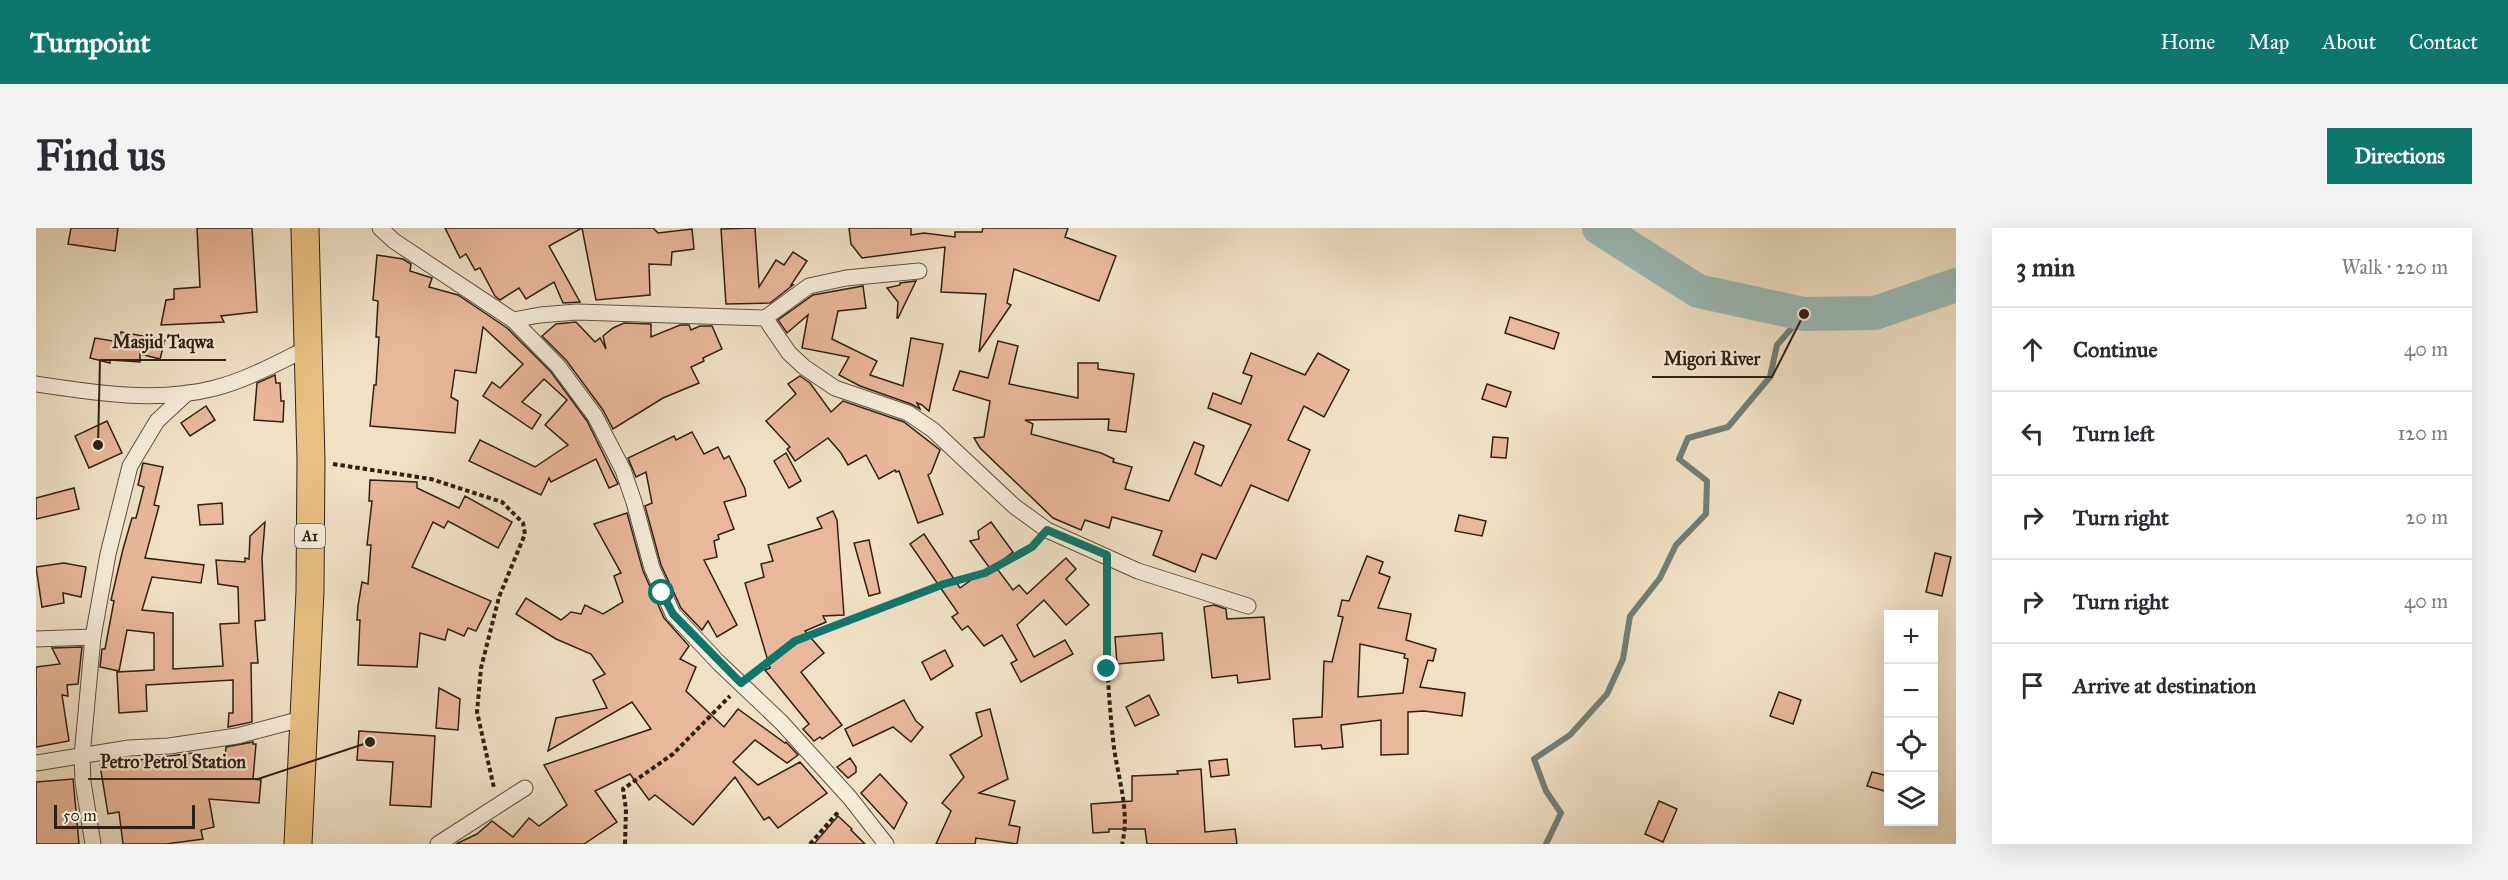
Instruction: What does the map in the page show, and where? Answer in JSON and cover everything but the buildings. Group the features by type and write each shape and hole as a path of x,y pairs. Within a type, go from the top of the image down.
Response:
{"highway":[{"name":"A1","path":"298,844 310,591 311,460 304,228"}],"street":[{"path":"380,228 394,241 513,320 571,383 595,416 610,442 634,502 652,568 673,614 782,723 850,798 886,844"},
{"path":"513,320 577,312 765,318 809,286 846,278 919,271"},
{"path":"765,318 789,353 804,367 835,388 908,412 933,430 1014,506 1047,530 1107,555 1138,571 1248,606"},
{"path":"36,384 136,395 187,393 217,388 308,348"},
{"path":"93,844 83,782 82,756 93,637 108,554 130,466 157,421 187,393"},
{"path":"36,639 93,637"},
{"path":"36,763 237,736 305,718"},
{"path":"438,844 471,825 525,788"}],"path":[{"path":"311,460 431,479 502,502 523,523 525,534 499,597 489,629 481,668 477,712 493,784 501,803"},
{"path":"625,844 626,808 623,789 673,754 712,717 741,683 795,641 944,584 985,573 1032,547 1047,530"},
{"path":"1107,555 1107,669 1113,741 1123,804 1122,844"},
{"path":"810,844 850,798"}],"waterway":[{"path":"1599,228 1698,291 1804,314 1875,313 1956,285"},
{"path":"1546,844 1561,813 1546,791 1534,759 1570,735 1607,694 1623,659 1630,616 1660,578 1676,545 1706,514 1707,481 1679,459 1688,438 1728,427 1770,377 1777,345 1804,314"}],"place":[{"name":"Migori River","path":"1804,314"},
{"name":"Masjid Taqwa","path":"98,445"},
{"name":"Petro Petrol Station","path":"370,742"}],"route":[{"path":"662,593 673,614 741,683 795,641 944,584 985,573 1032,547 1047,530 1107,555 1107,669"}]}
